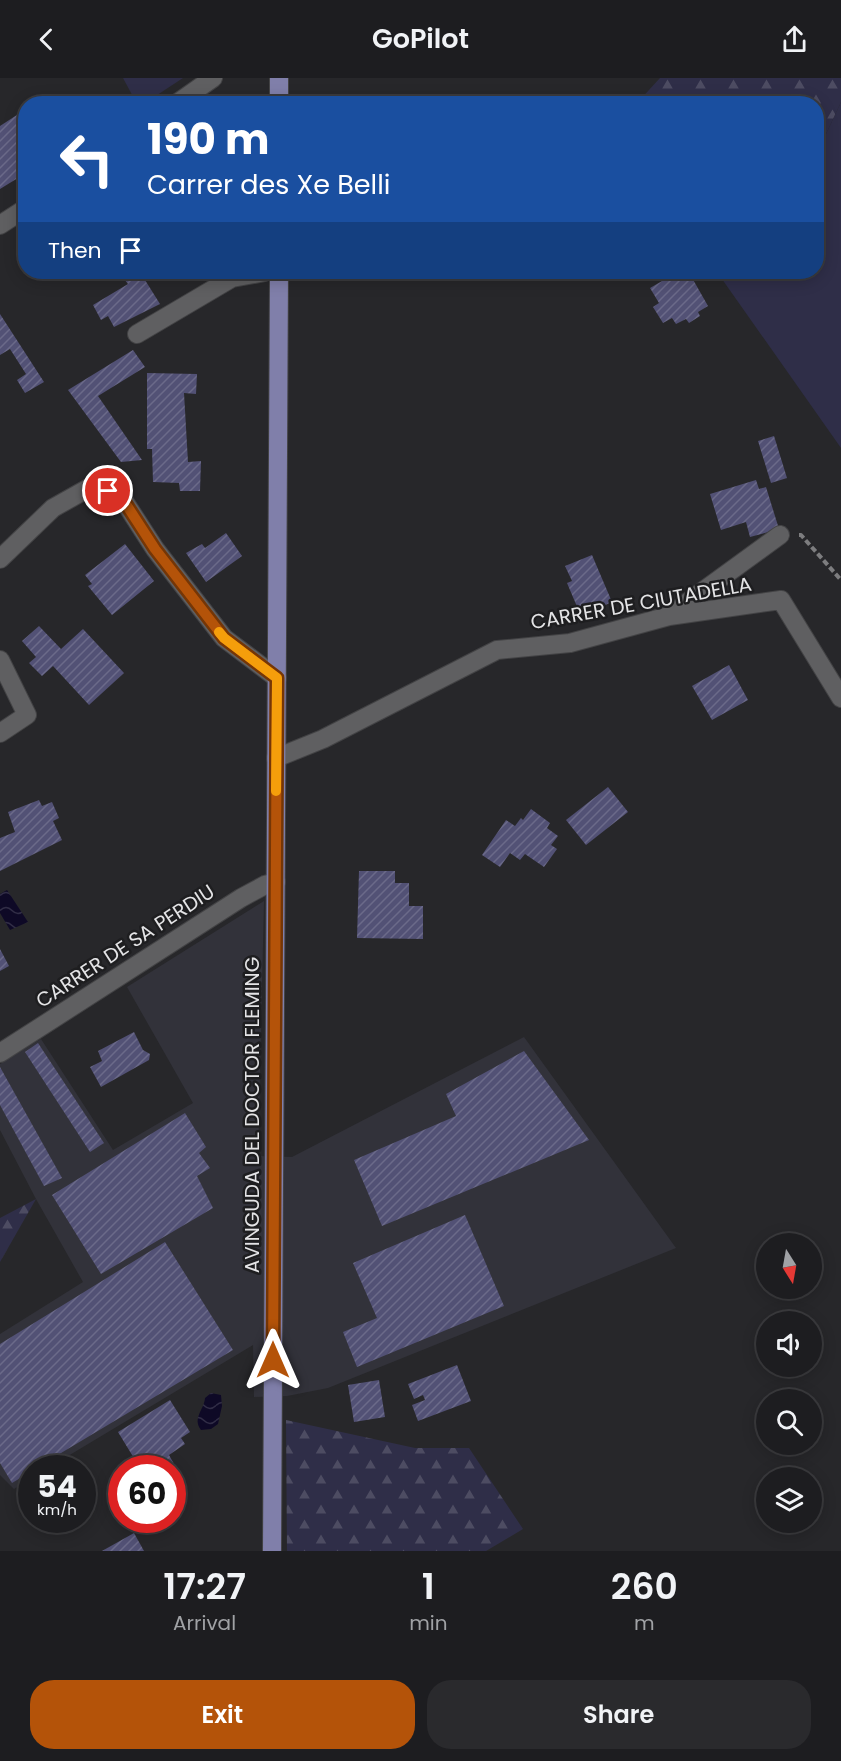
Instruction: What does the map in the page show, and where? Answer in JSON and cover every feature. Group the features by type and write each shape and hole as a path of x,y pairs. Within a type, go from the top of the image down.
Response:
{"main road":[{"path":"279,78 279,96"},
{"name":"AVINGUDA DEL DOCTOR FLEMING","path":"272,1551 279,279"}],"street":[{"path":"187,96 213,78"},
{"path":"0,225 18,213"},
{"path":"137,334 230,279"},
{"path":"0,559 53,508 94,485 122,498 155,549 224,638 277,678"},
{"path":"669,616 780,535"},
{"name":"CARRER DE CIUTADELLA","path":"276,758 323,739 497,650 570,642 669,616 781,600 841,698"},
{"path":"0,660 27,715 0,733"},
{"name":"CARRER DE SA PERDIU","path":"0,1053 241,898 264,885 276,882"}],"path":[{"path":"780,535 801,535 841,580"}],"shaded area":[{"path":"264,901 258,1156 292,1157 524,1037 676,1248 328,1388 287,1396 254,1397 253,1345 70,1455 18,1455 18,1486 14,1489 0,1475 0,1334 83,1282 0,1130 0,1064 41,1039 113,1150 193,1103 127,987"}],"green space":[{"path":"123,78 183,78 156,96 133,96"},
{"path":"660,78 841,78 841,102 824,138 824,96 644,96"},
{"path":"841,102 841,448 722,279 824,279 824,138"},
{"path":"36,1199 0,1262 0,1218"},
{"path":"286,1420 415,1448 469,1448 523,1529 486,1551 287,1551"}],"water":[{"path":"7,890 28,922 10,930 0,913 0,894"},
{"path":"211,1393 221,1395 222,1406 218,1424 211,1429 201,1430 198,1418 205,1398"}],"building":[{"path":"18,114 18,178 0,189 0,126"},
{"path":"124,279 144,279 160,304 114,327 108,316 101,320 93,305 128,284"},
{"path":"666,279 693,279 708,306 698,312 700,316 689,323 686,319 676,324 672,318 663,323 653,307 659,303 650,288"},
{"path":"0,314 44,382 25,393 17,380 26,374 10,349 0,355"},
{"path":"133,350 145,367 98,396 142,460 121,462 68,390"},
{"path":"147,373 197,374 196,394 184,393 188,462 201,461 200,491 180,491 179,483 153,482 152,449 147,449"},
{"path":"774,436 787,478 771,483 758,441"},
{"path":"756,480 759,489 766,487 779,529 750,537 746,522 721,530 710,494"},
{"path":"226,533 242,556 206,582 186,553 202,544 205,548"},
{"path":"125,544 154,581 112,615 88,586 92,584 85,575"},
{"path":"592,555 612,602 581,616 567,583 572,581 565,566"},
{"path":"39,626 61,649 83,629 124,673 89,705 53,666 42,676 29,663 36,657 22,641"},
{"path":"729,665 748,700 712,720 692,686"},
{"path":"608,787 628,812 586,845 566,820"},
{"path":"39,800 42,806 52,802 59,818 53,821 62,840 0,871 0,838 15,832 8,812"},
{"path":"531,809 550,823 547,828 558,836 551,845 557,849 544,867 525,854 520,860 510,853 500,867 482,855 506,820 515,826"},
{"path":"359,871 395,871 395,883 409,883 409,906 423,906 423,939 357,938"},
{"path":"0,949 9,966 0,971"},
{"path":"134,1032 143,1050 150,1054 149,1060 101,1087 90,1067 102,1061 98,1051"},
{"path":"38,1043 104,1143 90,1152 25,1052"},
{"path":"524,1051 589,1140 382,1226 354,1160 456,1116 446,1094"},
{"path":"0,1067 62,1178 44,1186 0,1105"},
{"path":"185,1113 206,1147 199,1153 210,1168 197,1176 213,1208 101,1274 52,1195"},
{"path":"465,1215 504,1306 357,1367 343,1332 377,1318 353,1263"},
{"path":"165,1242 233,1350 58,1455 18,1455 18,1479 12,1483 0,1463 0,1344"},
{"path":"457,1365 471,1401 418,1421 412,1405 425,1400 423,1395 414,1399 408,1384"},
{"path":"379,1380 385,1417 354,1422 348,1385"},
{"path":"170,1400 190,1432 181,1438 185,1444 169,1455 132,1455 118,1432"},
{"path":"134,1533 144,1551 102,1551"}],"slow traffic":[{"path":"219,632 277,678 276,791"}],"route":[{"path":"108,491 122,498 155,549 224,638 277,678 273,1360"}]}
